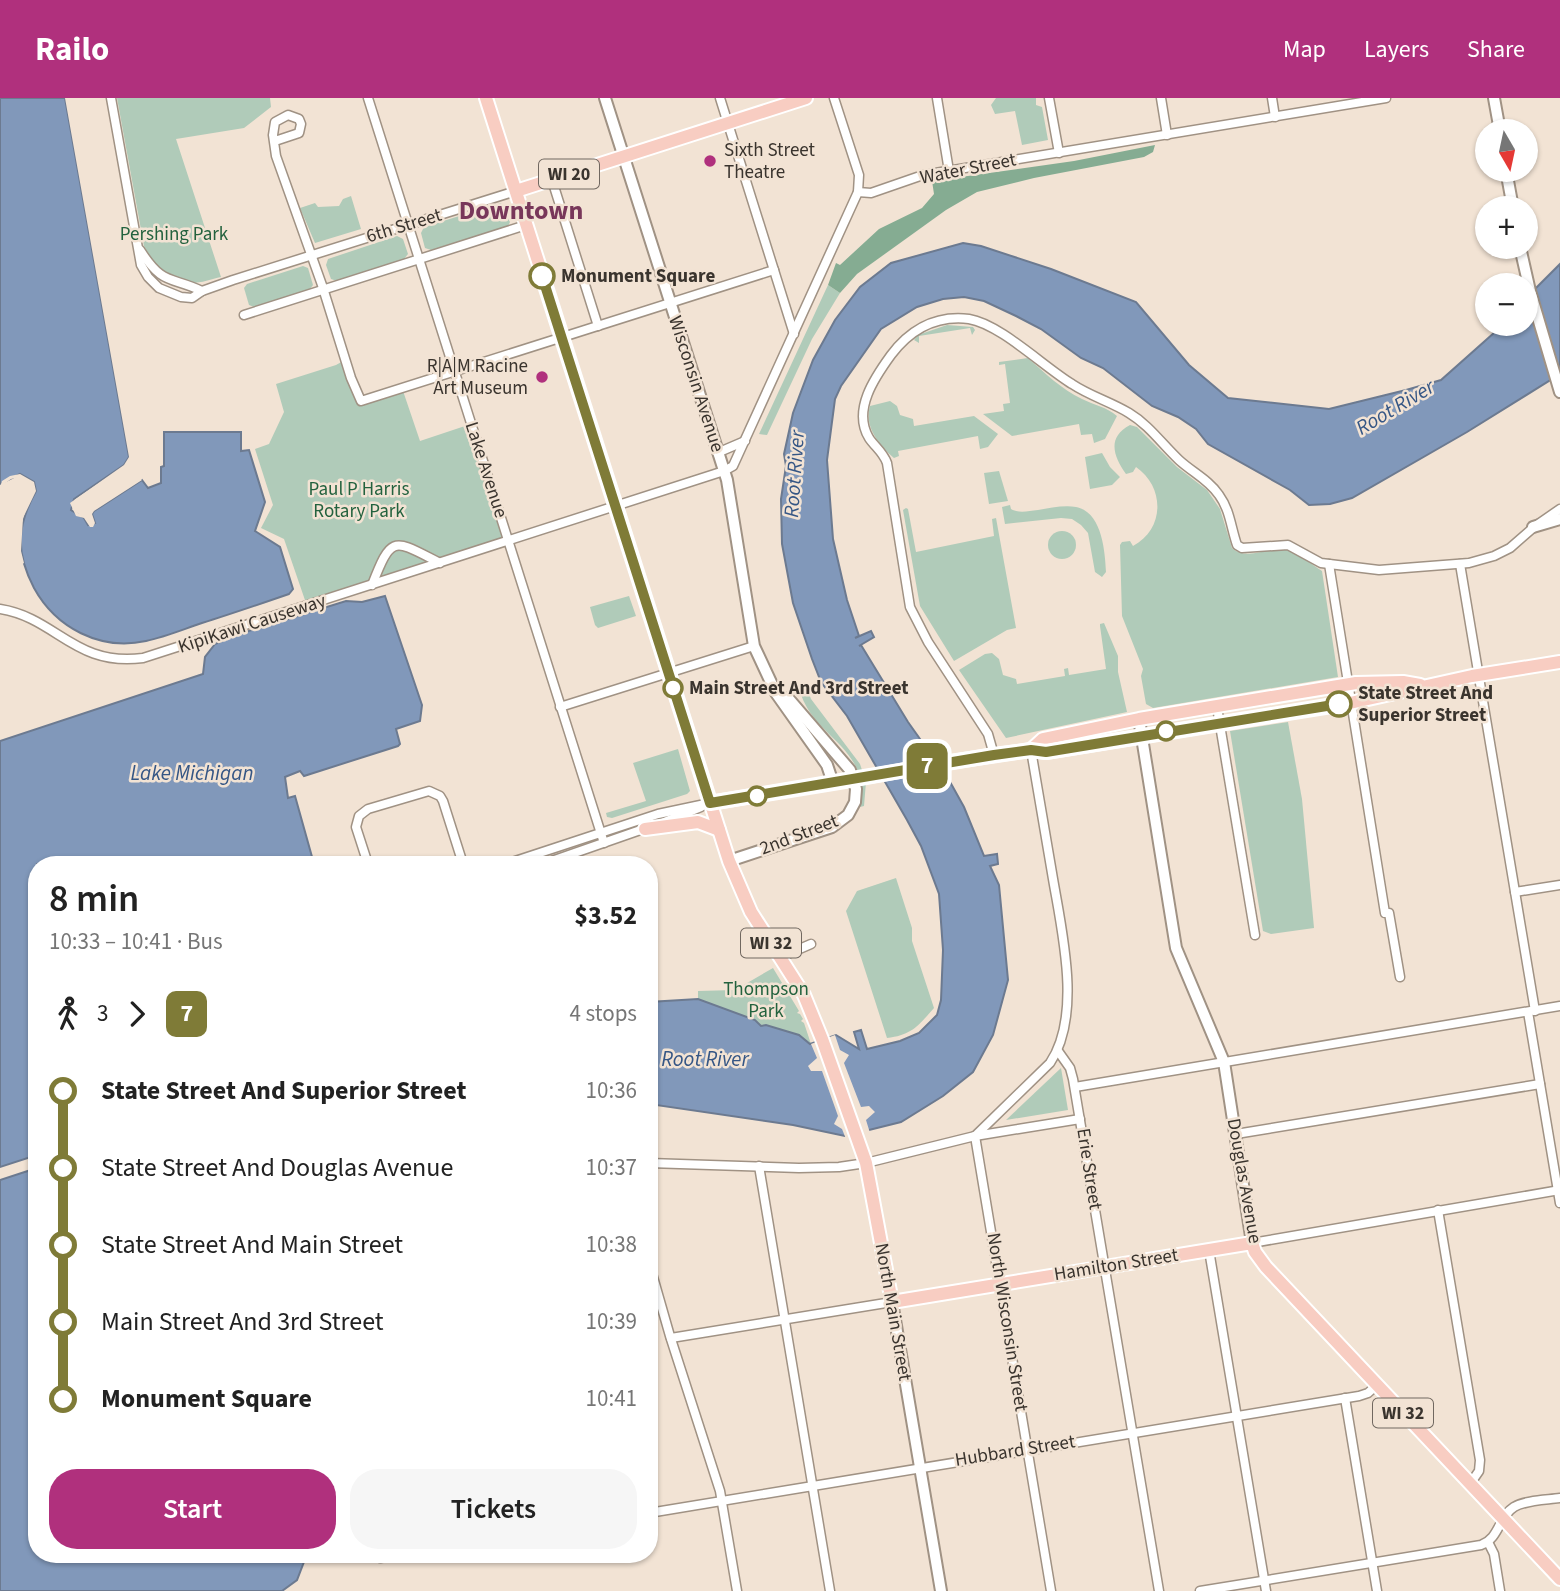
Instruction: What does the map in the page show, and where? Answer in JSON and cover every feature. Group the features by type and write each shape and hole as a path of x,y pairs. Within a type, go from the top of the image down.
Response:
{"main road":[{"name":"WI 32","path":"486,98 729,861 751,912 781,957"},
{"name":"6th Street","path":"516,191 806,98"},
{"path":"710,803 994,755 1031,750 1046,752 1350,703 1403,693 1423,685 1560,662"},
{"path":"1031,750 1043,739 1139,719 1347,685 1403,682 1423,685"},
{"path":"645,829 698,822 719,830"},
{"name":"North Main Street","path":"781,957 804,995 866,1163 892,1301"},
{"name":"Hamilton Street","path":"892,1301 1252,1243"},
{"name":"Douglas Avenue","path":"1252,1243 1266,1267 1560,1579"}],"street":[{"path":"111,98 139,248 148,262 165,278 202,291"},
{"name":"Lake Avenue","path":"368,98 604,843"},
{"name":"Wisconsin Avenue","path":"605,98 724,471 754,646 776,693 839,782"},
{"path":"720,98 794,334"},
{"path":"724,471 733,466 858,192 859,175 834,98"},
{"path":"937,98 949,171"},
{"path":"1049,98 1059,153"},
{"path":"1161,98 1167,135"},
{"path":"1272,98 1275,117"},
{"name":"Water Street","path":"858,192 871,193 923,175 1386,98"},
{"path":"1494,98 1498,119"},
{"path":"275,141 276,156 361,401 775,270"},
{"path":"552,180 598,326"},
{"name":"6th Street","path":"139,248 144,272 159,288 170,295 192,298 202,291 516,191"},
{"path":"244,315 526,225"},
{"path":"1523,259 1559,390"},
{"path":"994,755 988,734 928,642 913,614 887,463 866,431 865,400 872,383 887,360 911,333 934,322 972,320 989,327 1070,384 1115,405 1142,422 1179,460 1211,485 1226,506 1236,541 1245,549 1288,545 1321,563 1394,571 1478,562 1518,542 1533,527 1560,509"},
{"path":"717,453 745,441"},
{"name":"KipiKawi Causeway","path":"0,609 34,621 83,651 106,657 126,659 168,651 615,504 724,471"},
{"path":"1533,527 1560,519"},
{"path":"372,585 383,555 388,548 396,545 409,547 440,563"},
{"path":"1329,564 1385,913 1389,913 1400,978"},
{"path":"1460,564 1515,892 1540,1084 1560,1203"},
{"path":"560,707 754,646"},
{"name":"Wisconsin Avenue","path":"769,674 850,770 856,796"},
{"path":"1217,707 1255,935"},
{"name":"Douglas Avenue","path":"1139,719 1176,948 1224,1062 1252,1243"},
{"path":"975,1136 1050,1063 1058,1051 1064,1023 1067,966 1031,750"},
{"path":"365,856 356,827 359,816 368,809 429,791 435,792 443,801 460,856"},
{"name":"2nd Street","path":"729,861 832,827 848,815 856,796"},
{"path":"566,856 710,803"},
{"path":"530,856 676,808 710,803"},
{"path":"1515,892 1560,886"},
{"path":"781,957 811,944"},
{"path":"1075,1087 1560,1006"},
{"name":"Erie Street","path":"1058,1051 1070,1068 1075,1087 1159,1591"},
{"path":"1236,1134 1540,1084"},
{"path":"658,1163 818,1168 866,1163 975,1136 1080,1119"},
{"name":"North Wisconsin Street","path":"975,1136 1051,1591"},
{"path":"760,1166 830,1591"},
{"name":"Hamilton Street","path":"1252,1243 1559,1190"},
{"path":"1438,1210 1479,1457 1479,1471 1470,1484"},
{"path":"1209,1250 1266,1591"},
{"path":"658,1294 722,1501 737,1591"},
{"name":"Hamilton Street","path":"671,1338 892,1301"},
{"name":"North Main Street","path":"892,1301 941,1591"},
{"name":"Hubbard Street","path":"658,1512 1345,1398 1366,1394 1377,1385"},
{"path":"1345,1398 1377,1591"},
{"path":"1200,1591 1479,1545 1488,1542 1497,1533 1508,1512 1518,1505 1560,1498"},
{"path":"1488,1542 1494,1554 1500,1591"}],"green space":[{"name":"Pershing Park","path":"117,98 270,98 271,107 244,128 176,139 221,277 195,283 184,282 163,271 148,253 144,246"},
{"path":"996,98 1036,98 1036,105 1042,107 1048,140 1022,145 1015,111 995,114 991,105"},
{"path":"1155,145 1153,152 1144,157 977,192 946,210 857,274 840,293 828,285 836,263 840,265 879,229 922,208 934,194 932,181 1074,161"},
{"path":"351,196 361,229 315,243 300,208 315,203 318,207 339,206 343,199"},
{"path":"501,203 510,222 508,226 431,250 425,248 421,233 424,227"},
{"path":"397,236 403,239 408,254 404,259 337,281 331,279 326,265 328,259"},
{"path":"303,266 308,268 313,285 310,289 254,307 249,305 244,288 247,284"},
{"path":"828,285 840,293 812,339 767,435 759,434"},
{"path":"947,325 973,327 975,330 972,335 970,328 919,336 919,343 914,340 918,335"},
{"path":"1028,358 1067,390 1117,416 1105,439 1094,443 1092,434 1081,435 1079,424 1012,436 983,414 1004,411 1003,404 1010,403 1005,364 999,365 999,362"},
{"name":"Paul P Harris Rotary Park","path":"345,360 361,401 402,388 420,441 471,424 509,540 307,606 284,539 261,528 273,505 255,449 269,444 284,412 276,384"},
{"path":"890,401 897,406 900,415 913,419 914,426 974,416 998,434 988,447 980,449 978,436 898,451 899,456 894,458 878,441 869,421 870,406"},
{"path":"1130,425 1137,427 1177,467 1207,490 1220,509 1232,548 1245,554 1287,550 1322,571 1338,677 1153,708 1146,704 1141,676 1143,669 1122,616 1120,545 1130,541 1133,546 1144,539 1156,519 1157,508 1156,496 1146,475 1136,467 1133,472 1126,474 1115,454 1118,435"},
{"path":"1102,453 1120,477 1112,485 1090,489 1085,457"},
{"path":"999,471 1008,501 989,504 984,473"},
{"path":"1010,505 1014,511 1021,512 1067,506 1085,510 1097,524 1105,554 1106,572 1102,577 1095,572 1088,533 1081,525 1072,519 1061,518 1005,524 1002,507"},
{"path":"906,508 916,552 994,536 992,519 996,518 1016,628 1007,630 954,661 920,606 903,510"},
{"path":"1062,531 1072,535 1076,545 1072,555 1062,559 1052,555 1048,545 1052,535"},
{"path":"629,596 636,616 598,628 595,625 590,607"},
{"path":"1104,623 1118,656 1118,672 1127,712 1006,738 959,670 985,654 992,653 999,659 1003,675 1016,679 1017,684 1065,676 1064,669 1068,668 1069,675 1106,669 1100,626"},
{"path":"806,686 811,699 860,764 866,782 864,806 860,807 861,786 857,769 849,755 816,720 806,705 799,688"},
{"path":"1288,722 1302,799 1314,928 1271,934 1263,931 1230,731"},
{"path":"678,749 690,791 687,794 612,818 607,817 606,813 646,801 633,763"},
{"path":"896,878 912,928 912,941 934,1008 914,1029 903,1035 887,1038 846,911 857,891"},
{"name":"Thompson Park","path":"773,968 799,1011 797,1013 803,1019 801,1021 811,1044 799,1035 766,1025 761,1026 755,1020 698,999 698,991 735,990"},
{"path":"1061,1068 1068,1110 1006,1120"}],"water":[{"path":"0,98 65,98 129,457 124,465 74,499 71,510 84,518 88,525 95,523 92,514 94,511 142,480 148,488 161,483 164,432 241,432 241,451 249,450 265,502 255,531 280,547 293,589 289,594 146,641 112,643 81,633 67,625 54,615 34,588 24,562 21,539 25,515 36,491 34,482 20,474 0,484"},
{"name":"Root River","path":"963,243 981,246 1051,269 1136,302 1189,365 1228,398 1329,409 1441,380 1490,336 1538,336 1538,286 1560,264 1560,374 1467,432 1352,498 1330,504 1309,505 1290,490 1208,444 1196,429 1178,417 1152,406 1103,368 1081,358 1041,329 984,301 964,297 943,299 917,307 881,329 841,386 835,399 827,460 833,539 847,600 859,636 855,638 871,631 874,637 859,646 861,645 908,722 949,780 964,807 984,856 997,854 998,864 990,866 999,885 1008,980 993,1035 973,1072 943,1096 901,1122 845,1136 793,1125 658,1105 658,1001 698,999 755,1020 761,1026 766,1025 799,1035 810,1044 836,1035 859,1049 854,1032 861,1030 867,1049 919,1033 937,1015 941,1000 943,950 939,894 921,846 907,820 847,716 821,682 793,603 782,544 781,499 786,466 784,454 793,413 813,360 835,320 860,287 891,263"},
{"name":"Lake Michigan","path":"385,596 422,705 420,721 396,729 400,744 398,746 304,776 300,771 285,777 288,798 295,796 312,856 28,856 28,1158 0,1167 0,741 203,674 205,657 215,644 236,635 346,601 362,602"},
{"path":"28,1171 28,1563 304,1563 297,1580 282,1591 0,1591 0,1180"}],"pier":[{"path":"65,98 69,98 132,457 126,468 76,502 75,508 78,513 86,515 91,523 88,514 92,508 140,478 142,480 94,511 93,527 90,527 84,518 76,516 70,503 124,465 129,457"},
{"path":"20,474 34,482 36,491 23,518 21,551 24,563 21,565 17,552 20,517 33,491 31,485 20,477 11,479 0,487 2,481"},
{"path":"835,1035 840,1050 849,1055 844,1063 861,1107 869,1106 875,1112 866,1120 870,1133 846,1139 842,1129 834,1124 838,1116 822,1071 811,1071 808,1066 817,1058 811,1044"}],"bus line":[{"name":"7","path":"542,276 710,803 994,755 1031,750 1046,752 1339,704"}],"place":[{"name":"Sixth Street Theatre","path":"710,161"},
{"name":"Monument Square","path":"542,276"},
{"name":"R|A|M Racine Art Museum","path":"542,377"},
{"name":"Main Street And 3rd Street","path":"673,688"},
{"name":"State Street And Superior Street","path":"1339,704"}],"district":[{"name":"Downtown","path":"521,210"}]}
